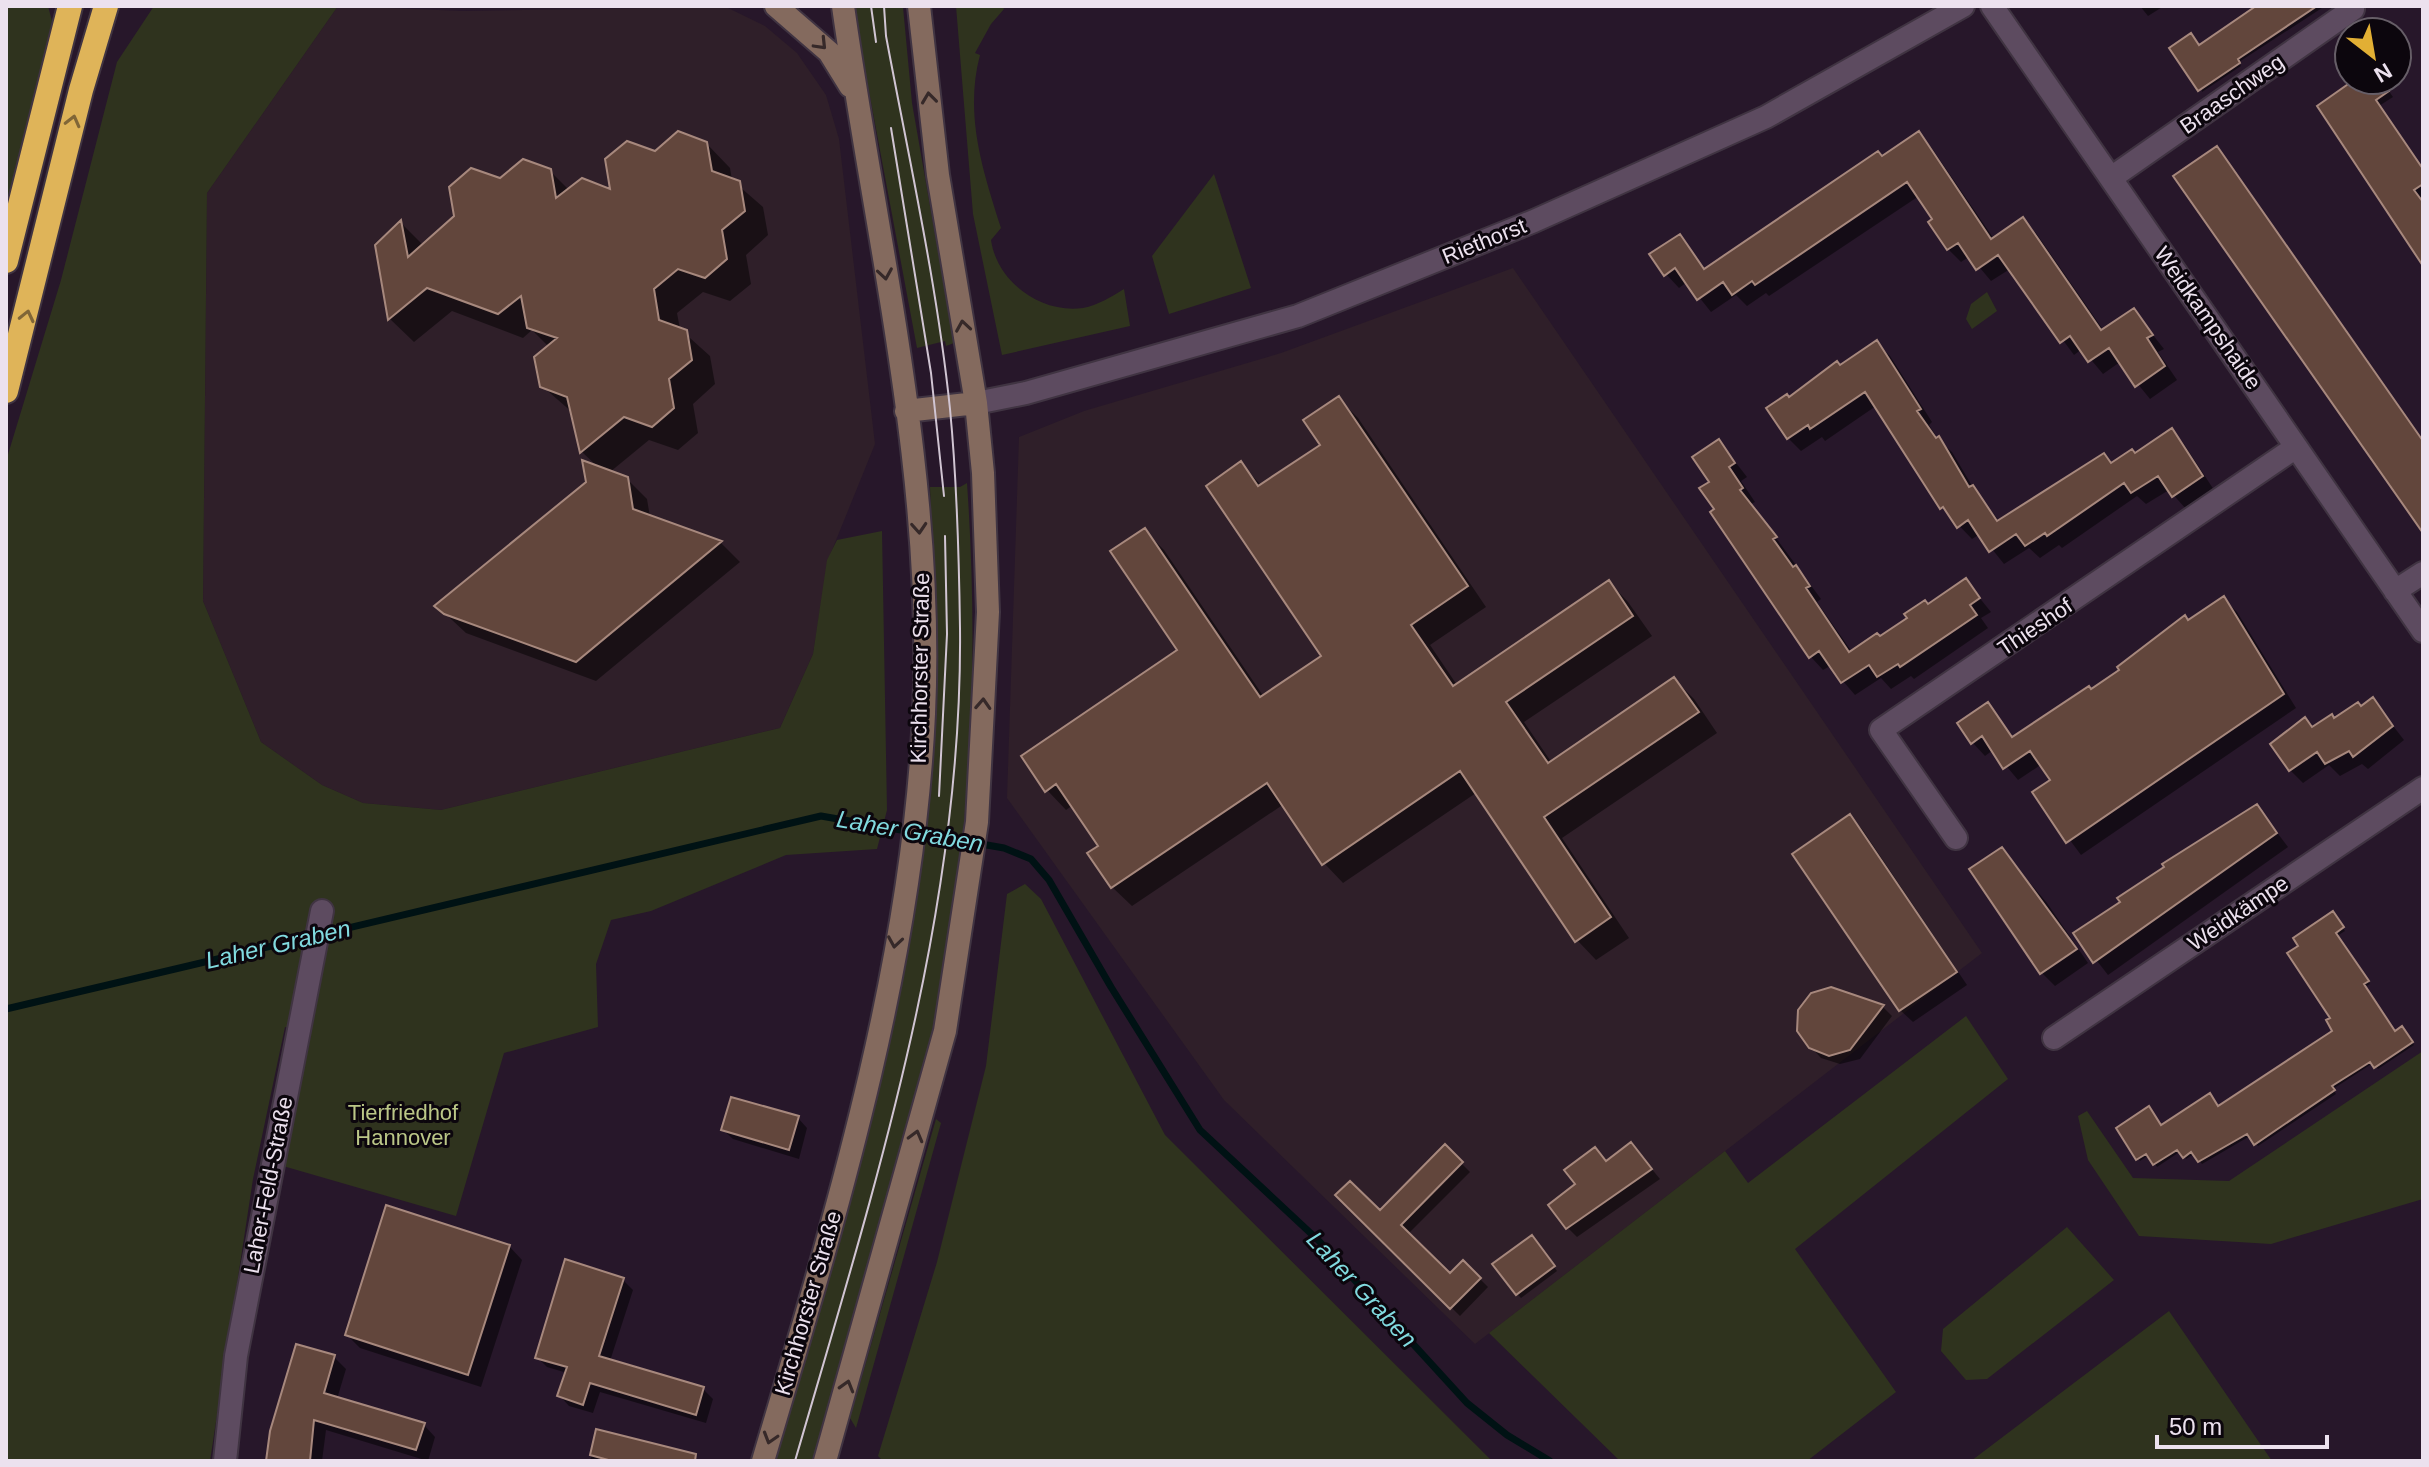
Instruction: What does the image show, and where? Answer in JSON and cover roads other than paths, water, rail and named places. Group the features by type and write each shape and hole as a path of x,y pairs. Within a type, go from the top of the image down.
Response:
{"highway":[{"path":"6,391 81,90 106,6"},
{"path":"6,261 67,8"}],"main road":[{"path":"776,6 829,52 855,93"},
{"name":"Kirchhorster Straße","path":"763,1461 811,1300 882,1030 915,810 924,713 922,568 906,411 843,6"},
{"path":"825,1461 945,1031 977,822 988,612 984,486 976,403 938,175 919,6"},
{"path":"906,411 976,403"}],"street":[{"name":"Riethorst","path":"976,403 1152,359 1268,327 1312,311 1534,221 1766,117 1963,6"},
{"name":"Weidkampshaide","path":"1992,6 2423,631"},
{"name":"Braaschweg","path":"2111,178 2353,9"},
{"name":"Thieshof","path":"1956,838 1881,730 2296,447"},
{"path":"2395,591 2423,573"},
{"name":"Weidkämpe","path":"2054,1038 2423,788"},
{"name":"Laher-Feld-Straße","path":"225,1461 236,1356 322,911"}],"waterway":[{"name":"Laher Graben","path":"6,1009 821,816 1004,848 1031,859 1049,880 1200,1130 1319,1241 1467,1403 1507,1435 1550,1461"}],"tram line":[{"path":"871,6 876,42"},
{"path":"795,1461 855,1256 908,1050 930,946 947,841 957,735 959,573 950,409 930,268 886,36 884,6"},
{"path":"891,128 931,373 944,496"},
{"path":"939,796 947,634 945,536"}],"park label":[{"name":"Tierfriedhof Hannover","path":"403,1124"}]}
